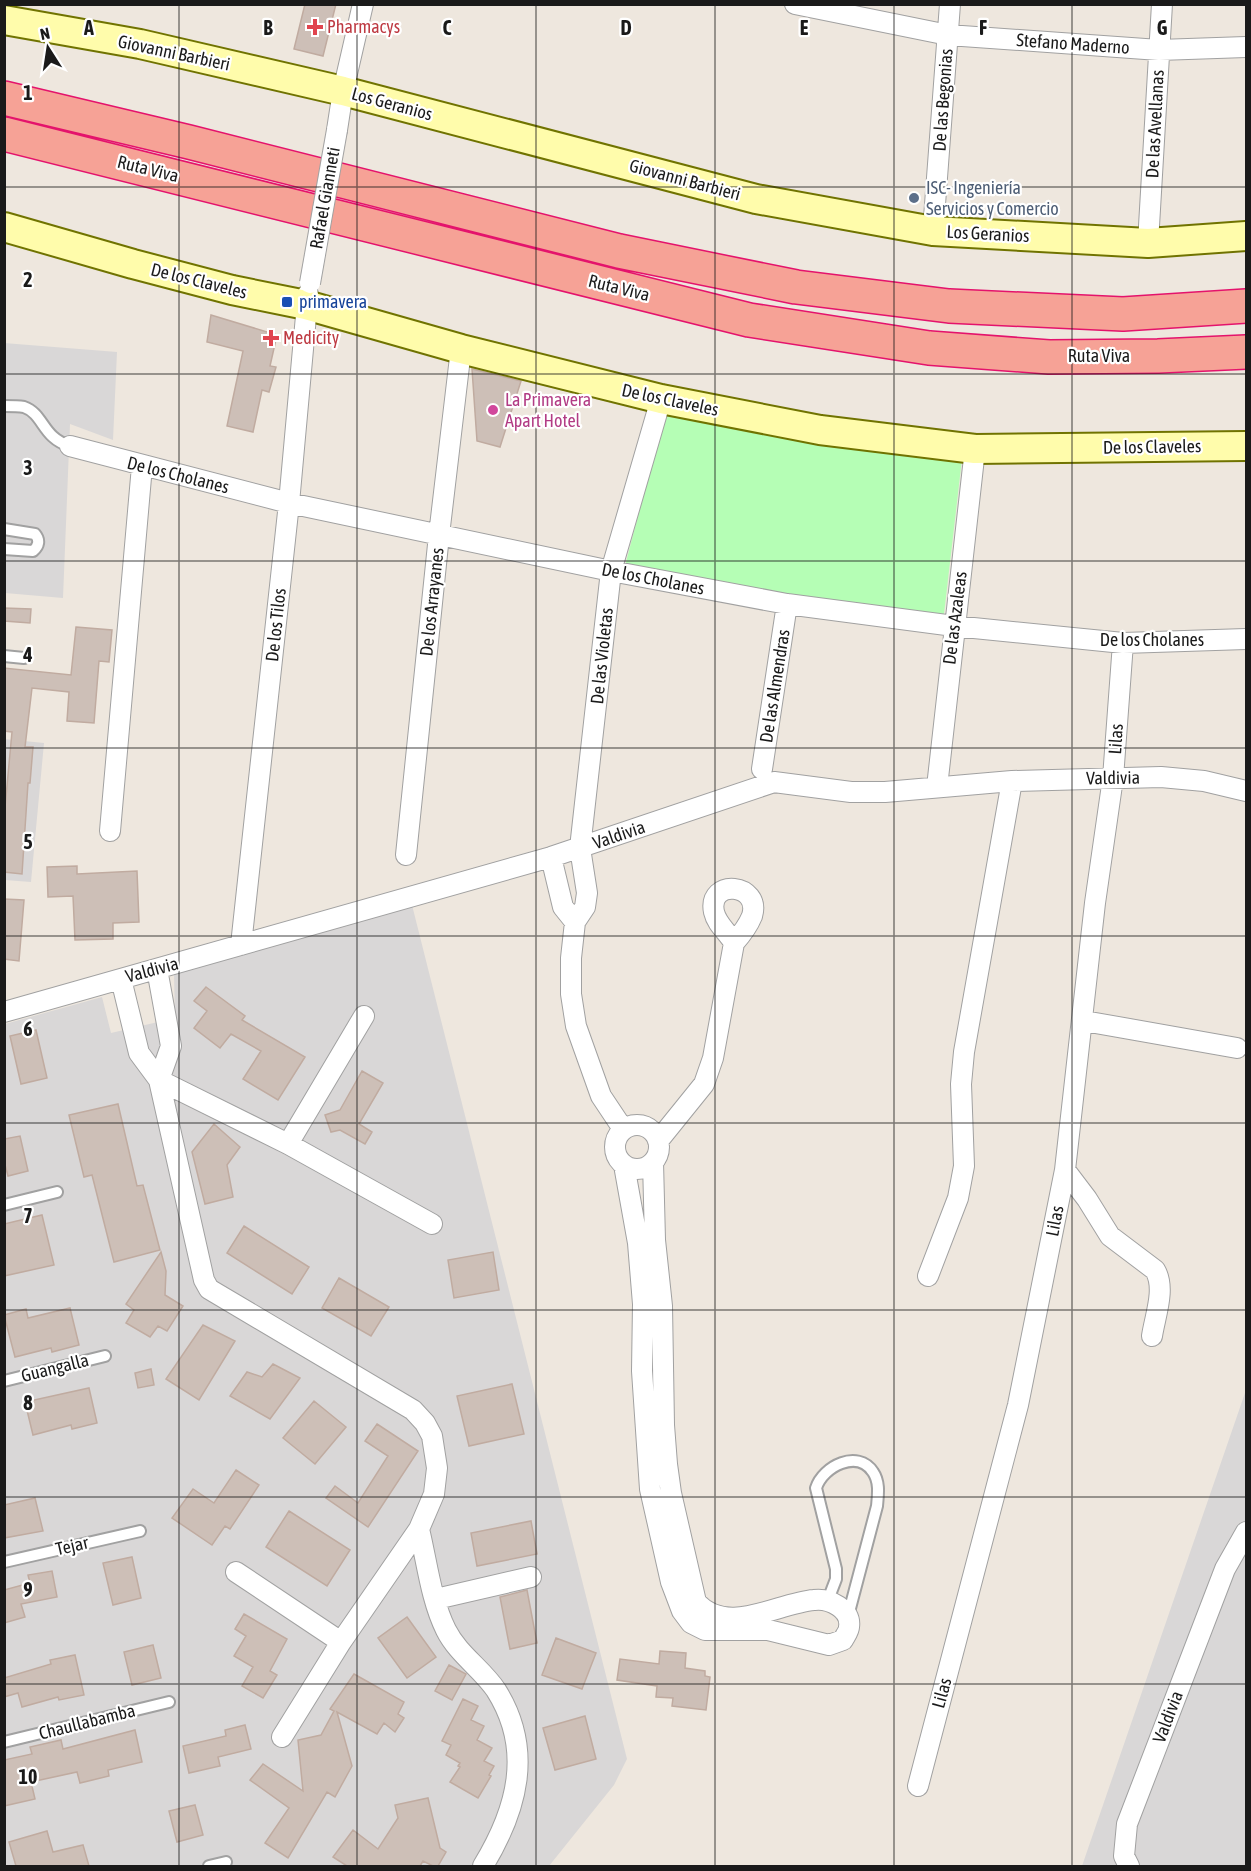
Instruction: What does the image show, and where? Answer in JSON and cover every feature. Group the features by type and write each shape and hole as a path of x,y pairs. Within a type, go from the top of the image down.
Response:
{"highway":[{"name":"Ruta Viva","path":"4,98 189,142 619,251 796,287 949,306 1123,314 1246,306"},
{"name":"Ruta Viva","path":"4,134 749,320 929,348 1050,357 1246,352"}],"main road":[{"name":"Giovanni Barbieri","path":"4,20 140,44 343,91"},
{"name":"Los Geranios","path":"343,91 441,116"},
{"name":"Giovanni Barbieri","path":"441,116 756,199 933,231"},
{"name":"De los Claveles","path":"4,227 232,290 308,294 461,349 661,399 820,430 975,450 1246,446"},
{"name":"Los Geranios","path":"933,231 1148,243"},
{"path":"1148,243 1246,236"}],"street":[{"name":"Rafael Gianneti","path":"308,294 343,91 363,4"},
{"name":"Stefano Maderno","path":"795,4 948,35 1159,50 1246,47"},
{"name":"De las Begonias","path":"933,231 951,4"},
{"name":"De las Avellanas","path":"1148,243 1162,4"},
{"name":"De los Tilos","path":"241,945 289,503 308,294"},
{"name":"De los Arrayanes","path":"406,855 461,349"},
{"name":"De las Violetas","path":"623,1129 602,1096 576,1026 571,994 571,958 575,922 585,907 587,893 580,848 611,571 661,399"},
{"name":"De los Cholanes","path":"70,446 289,503 611,571 787,604 954,626 1123,643 1246,639"},
{"name":"De las Azaleas","path":"937,787 975,450"},
{"path":"110,831 142,466"},
{"name":"De las Almendras","path":"762,769 787,604"},
{"name":"Lilas","path":"918,1786 1018,1405 1065,1170 1095,903 1113,778 1123,643"},
{"name":"Valdivia","path":"4,1012 580,848 774,782 851,792 885,792 1012,781 1161,777 1204,781 1246,791"},
{"path":"928,1276 958,1198 964,1166 961,1084 964,1052 1012,781"},
{"path":"551,856 563,907 575,922"},
{"path":"658,1141 704,1084 713,1058 734,943"},
{"path":"157,969 171,1046 159,1080"},
{"path":"121,979 139,1053 159,1080 206,1285 217,1295 413,1410 425,1423 432,1436 437,1468 434,1494 419,1529 341,1642 282,1737"},
{"path":"130,1017 164,1008"},
{"path":"288,1144 364,1016"},
{"path":"1083,1021 1237,1048"},
{"path":"159,1080 288,1144 432,1224"},
{"path":"637,1125 650,1129 658,1141 658,1154 653,1162 644,1168 634,1169 624,1165 617,1157 616,1137 623,1129 637,1125"},
{"path":"624,1165 638,1243 643,1304 642,1371 650,1489 671,1582 682,1611 691,1623 705,1630 768,1630 829,1645 843,1640 849,1628 848,1617 840,1607 828,1600 813,1600 785,1608 731,1618 704,1611 696,1602 671,1493 667,1464 662,1306 655,1230 653,1162"},
{"path":"1065,1170 1087,1199 1110,1236 1155,1270 1160,1281 1152,1336"},
{"path":"419,1529 447,1633 496,1690 510,1721 518,1750 519,1776 512,1807 501,1836 483,1866"},
{"name":"Valdivia","path":"1129,1866 1125,1856 1127,1824 1225,1569 1246,1532"},
{"path":"236,1572 341,1642"},
{"path":"436,1599 531,1577"}],"lane":[{"path":"4,406 24,407 34,413 52,438 70,446"},
{"path":"4,529 35,534 38,537 38,544 33,551 4,549"},
{"path":"4,656 24,658"},
{"path":"4,1205 57,1192"},
{"name":"Guangalla","path":"4,1381 105,1356"},
{"path":"828,1600 836,1579 836,1569 816,1488 819,1479 830,1468 847,1461 861,1463 873,1472 879,1490 877,1506 848,1617"},
{"name":"Tejar","path":"4,1562 140,1531"},
{"name":"Chaullabamba","path":"4,1742 169,1702"},
{"path":"208,1866 226,1862"}],"shaded area":[{"path":"4,343 117,352 113,440 70,424 63,598 5,593"},
{"path":"4,739 44,743 31,882 5,880"},
{"path":"412,905 627,1759 614,1785 549,1866 5,1866 5,1024 102,997 111,1033 175,1018 174,973"},
{"path":"1246,1390 1246,1866 1082,1866"}],"green space":[{"path":"665,411 962,459 944,614 788,596 625,566"}],"building":[{"name":"Pharmacys","path":"305,4 336,4 323,56 294,49"},
{"path":"211,315 277,335 270,366 276,367 269,392 262,390 253,432 227,426 243,351 207,342"},
{"name":"La Primavera Apart Hotel","path":"472,369 521,381 500,447 477,441"},
{"path":"4,608 31,609 30,623 4,621"},
{"path":"76,627 112,630 109,662 99,661 94,723 67,721 69,692 32,688 25,747 33,747 30,783 28,783 22,874 4,872 4,818 12,732 4,731 4,668 71,675"},
{"path":"77,866 77,874 137,871 139,922 113,923 113,939 75,940 73,896 48,897 47,867"},
{"path":"4,899 24,900 19,961 4,959"},
{"path":"206,987 245,1016 242,1020 305,1057 278,1100 243,1079 261,1051 231,1034 220,1048 194,1028 207,1011 194,1001"},
{"path":"36,1030 47,1078 21,1084 10,1036"},
{"path":"362,1071 383,1083 359,1124 372,1132 365,1144 340,1130 331,1132 325,1115 340,1110"},
{"path":"118,1104 137,1186 143,1185 160,1250 114,1262 92,1175 84,1177 69,1115"},
{"path":"214,1124 240,1147 227,1165 233,1197 205,1204 192,1152"},
{"path":"20,1136 28,1171 8,1176 4,1161 4,1139"},
{"path":"42,1215 54,1265 4,1276 4,1224"},
{"path":"244,1226 309,1267 292,1294 227,1253"},
{"path":"161,1252 166,1271 165,1295 183,1306 167,1331 158,1326 150,1337 126,1323 134,1310 126,1304"},
{"path":"493,1252 499,1290 454,1298 448,1260"},
{"path":"339,1278 389,1307 371,1336 322,1308"},
{"path":"70,1308 79,1345 52,1352 51,1348 15,1357 4,1315 26,1309 28,1318"},
{"path":"203,1325 235,1341 199,1400 166,1379"},
{"path":"273,1364 300,1378 270,1419 230,1396 247,1372 262,1377"},
{"path":"151,1369 154,1385 138,1388 135,1373"},
{"path":"512,1384 524,1434 469,1446 457,1396"},
{"path":"89,1388 97,1423 72,1429 71,1425 33,1435 25,1402"},
{"path":"314,1401 346,1427 315,1464 283,1438"},
{"path":"377,1424 418,1451 368,1527 326,1498 335,1486 358,1503 388,1456 365,1441"},
{"path":"236,1470 259,1485 230,1529 225,1526 212,1545 172,1518 193,1489 214,1503"},
{"path":"35,1498 43,1531 4,1538 4,1505"},
{"path":"289,1511 350,1550 327,1586 266,1547"},
{"path":"531,1521 537,1554 477,1566 471,1533"},
{"path":"132,1557 141,1598 113,1605 103,1563"},
{"path":"52,1571 57,1597 21,1604 25,1617 4,1623 4,1590 30,1583 28,1575"},
{"path":"527,1590 537,1643 510,1649 500,1597"},
{"path":"244,1614 287,1639 270,1671 277,1675 263,1698 242,1686 253,1667 234,1656 246,1636 235,1629"},
{"path":"407,1617 436,1657 407,1678 378,1638"},
{"path":"556,1638 596,1653 582,1689 542,1675"},
{"path":"153,1645 161,1678 132,1685 124,1652"},
{"path":"660,1651 686,1653 685,1668 705,1671 705,1676 710,1677 706,1710 672,1706 673,1698 656,1697 657,1686 617,1680 620,1659 659,1664"},
{"path":"75,1655 84,1695 59,1700 58,1697 22,1707 18,1693 4,1697 4,1678 51,1664 50,1660"},
{"path":"449,1665 466,1674 452,1700 435,1691"},
{"path":"354,1674 404,1702 398,1714 404,1718 395,1732 384,1723 377,1734 337,1712 352,1766 335,1797 327,1792 288,1858 265,1843 289,1808 250,1780 263,1764 303,1791 298,1740 321,1735 334,1711 330,1709"},
{"path":"463,1699 478,1706 471,1720 484,1726 477,1740 492,1748 484,1761 494,1766 478,1798 450,1782 460,1767 458,1766 460,1763 446,1755 451,1745 442,1741"},
{"path":"585,1716 596,1759 555,1770 543,1728"},
{"path":"245,1725 251,1749 218,1757 220,1766 189,1773 183,1746 226,1736 225,1730"},
{"path":"135,1730 142,1762 108,1770 109,1776 80,1783 77,1772 31,1782 35,1799 4,1806 4,1760 32,1754 30,1747 61,1740 63,1749"},
{"path":"428,1798 440,1848 446,1852 438,1866 423,1861 420,1866 347,1866 333,1857 353,1830 378,1849 398,1818 395,1805"},
{"path":"195,1805 203,1835 177,1842 169,1811"},
{"path":"47,1831 53,1852 83,1845 89,1866 16,1866 9,1842"}],"place":[{"name":"Pharmacys","path":"315,27"},
{"name":"ISC- Ingeniería Servicios y Comercio","path":"914,198"},
{"name":"primavera","path":"287,302"},
{"name":"Medicity","path":"271,338"},
{"name":"La Primavera Apart Hotel","path":"493,410"}]}
